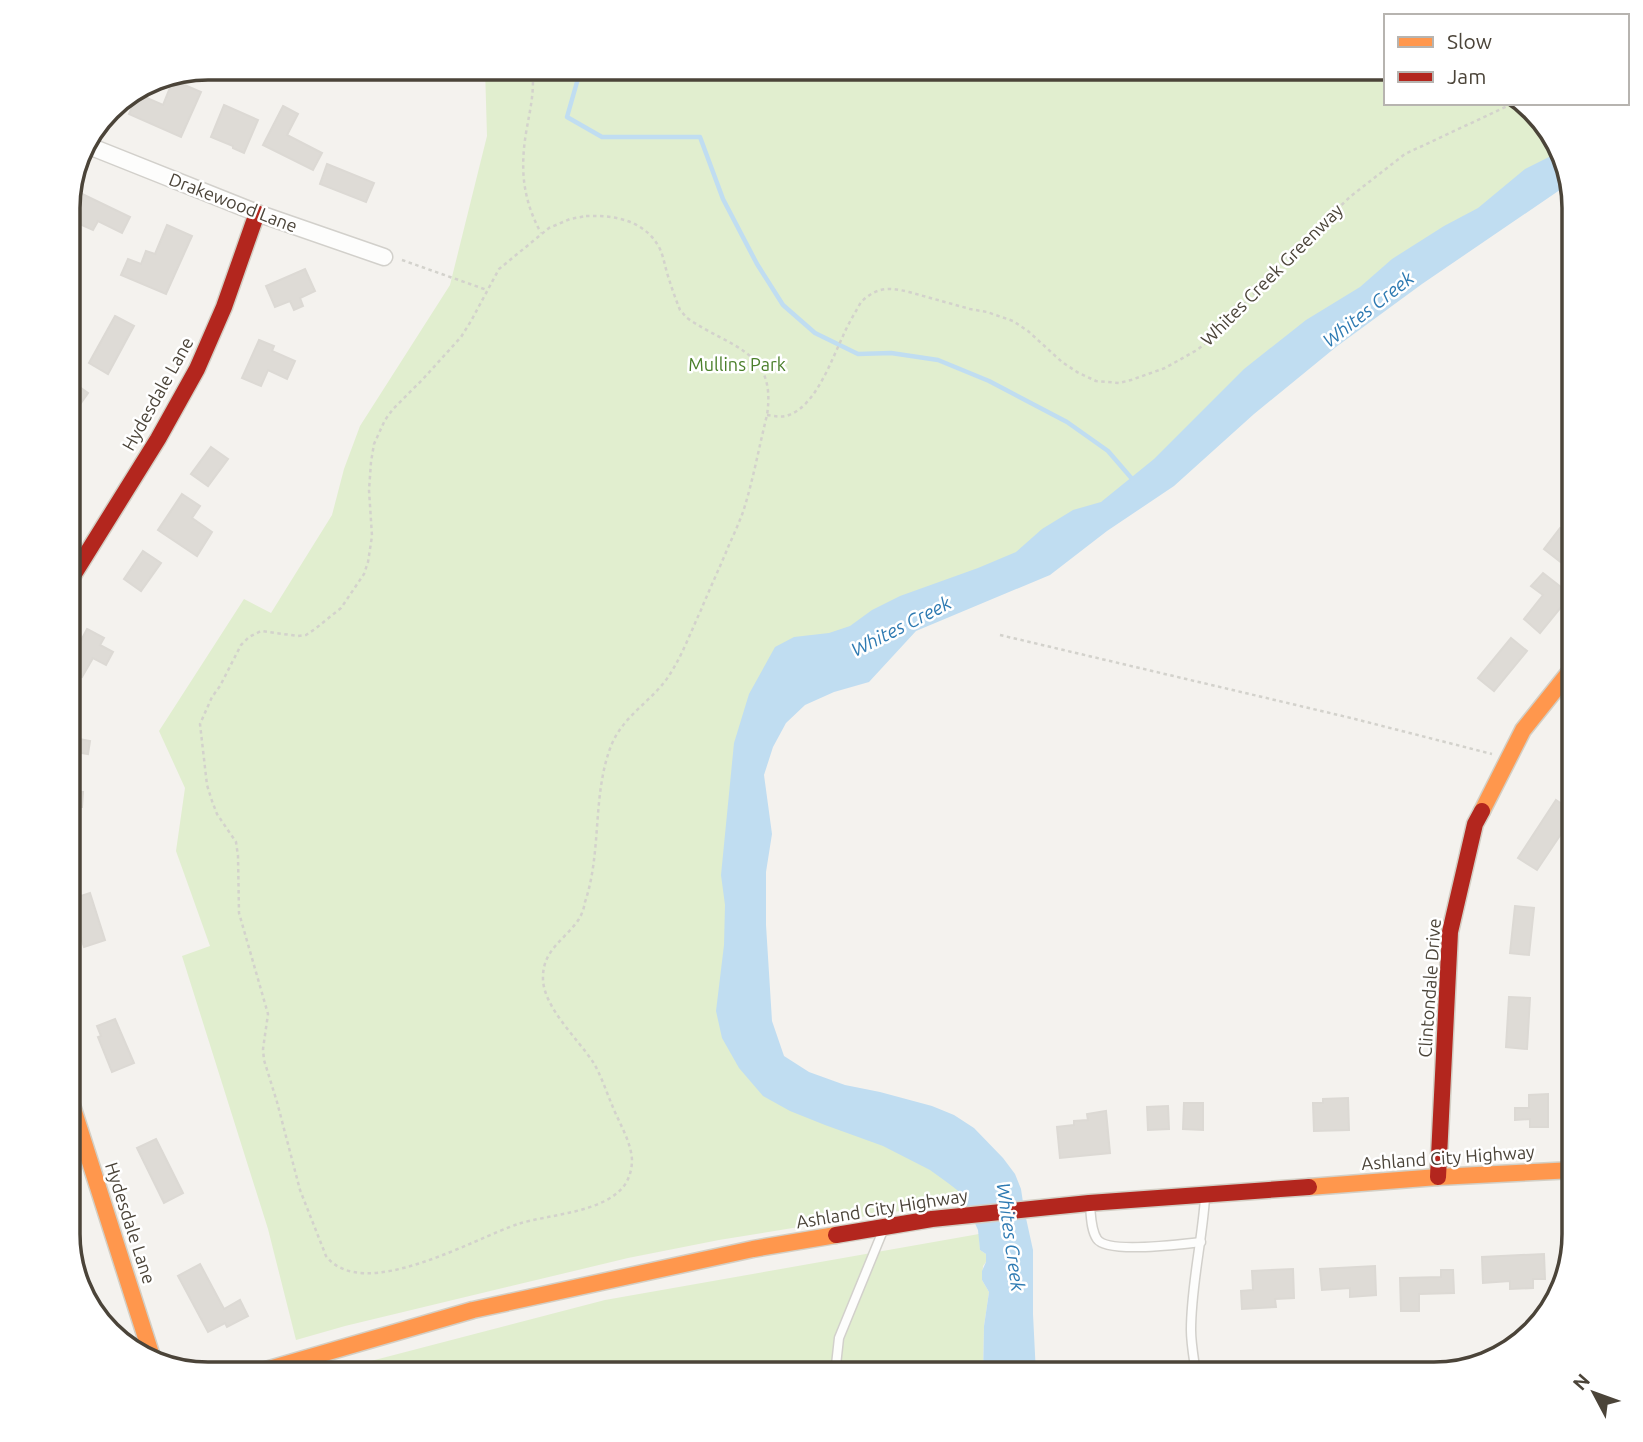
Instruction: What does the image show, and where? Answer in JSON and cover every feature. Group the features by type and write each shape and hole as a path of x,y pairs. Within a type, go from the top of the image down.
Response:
{"main road":[{"name":"Hydesdale Lane","path":"81,563 158,439 197,369 224,307 257,213"},
{"name":"Clintondale Drive","path":"1437,1177 1450,932 1475,824 1523,730 1562,681"},
{"name":"Hydesdale Lane","path":"81,1154 148,1346"},
{"name":"Ashland City Highway","path":"293,1362 472,1310 753,1249 932,1219 1089,1203 1437,1177 1562,1171"}],"street":[{"name":"Drakewood Lane","path":"95,149 257,213 384,257"}],"lane":[{"path":"1195,1362 1191,1330 1206,1195"},
{"path":"1089,1203 1097,1240 1104,1245 1118,1248 1201,1242"},
{"path":"836,1362 839,1338 884,1227"}],"path":[{"path":"533,80 523,158 524,185 529,208 541,233"},
{"name":"Whites Creek Greenway","path":"768,415 786,417 805,404 828,369 861,302 881,289 896,289 1003,316 1028,331 1069,367 1096,381 1119,383 1165,368 1215,336 1294,250 1367,182 1405,154 1510,105"},
{"path":"586,216 619,218 643,229 659,248 677,302 687,318 748,354 759,364 769,387 768,415 743,514 672,672 658,691 623,725 610,748 589,891 580,917 555,945 544,968 546,994 594,1065 625,1132 632,1161 626,1182 620,1191 589,1207 517,1224 408,1268 383,1272 354,1272 339,1268 326,1256 300,1190 264,1060 268,1014 239,913 239,856 236,842 217,814 207,785 200,724 241,645 250,637 261,631 306,635 341,608 364,574 371,548 369,490 371,462 378,433 393,410 461,337 499,269 541,233 570,219 586,216"},
{"path":"402,260 487,290"},
{"path":"1000,635 1509,757"}],"green space":[{"name":"Mullins Park","path":"485,80 1384,80 1384,105 1510,105 1541,137 1554,163 1117,498 1008,566 858,636 750,743 773,1093 930,1152 969,1201 719,1240 628,1258 296,1340 268,1229 182,956 210,946 176,851 185,788 159,731 244,599 271,613 332,515 344,469 360,426 450,285 487,136"},
{"path":"979,1234 980,1250 986,1254 982,1280 989,1292 984,1326 983,1362 367,1362 605,1300"}],"water":[{"name":"Whites Creek","path":"1551,156 1561,189 1422,284 1336,347 1254,414 1174,486 1107,531 1050,575 916,631 869,682 834,692 805,705 786,723 773,747 764,775 772,834 766,872 766,925 772,1021 784,1056 809,1072 845,1085 932,1106 954,1115 974,1128 1003,1158 1015,1174 1021,1189 1033,1250 1035,1362 983,1362 984,1326 989,1292 982,1280 986,1254 980,1250 978,1230 961,1193 930,1170 883,1146 790,1111 763,1096 739,1068 722,1038 716,1011 724,945 725,905 721,875 734,743 749,694 775,647 794,637 829,633 850,626 872,610 900,596 1016,552 1042,529 1073,510 1101,502 1154,459 1244,369 1306,320 1360,287 1392,259 1478,208 1525,169"}],"building":[{"path":"181,84 201,92 181,137 129,114 133,105 146,97 163,105 171,86"},
{"path":"224,105 258,120 244,153 211,137"},
{"path":"283,106 298,114 287,135 322,153 313,170 263,145"},
{"path":"327,164 374,183 366,202 320,184"},
{"path":"82,194 130,217 122,233 98,221 93,230 81,225"},
{"path":"167,225 192,236 166,294 121,275 128,259 141,264 146,251 155,254"},
{"path":"305,269 315,291 300,298 303,306 294,310 290,301 275,307 266,286"},
{"path":"115,316 134,326 108,374 89,363"},
{"path":"259,340 274,346 272,351 295,361 287,379 268,370 261,386 242,378"},
{"path":"81,388 88,393 81,403"},
{"path":"211,447 228,459 208,486 191,474"},
{"path":"182,494 200,506 192,518 212,532 197,556 158,530"},
{"path":"1560,528 1562,529 1562,563 1544,549"},
{"path":"143,551 161,563 141,591 124,579"},
{"path":"1543,573 1562,588 1562,606 1540,633 1524,619 1543,595 1531,586"},
{"path":"87,629 104,638 100,645 113,652 106,665 93,658 82,677 81,676 81,640"},
{"path":"1511,638 1527,651 1494,691 1478,678"},
{"path":"81,739 90,741 88,754 81,753"},
{"path":"1556,800 1562,804 1562,832 1537,870 1518,858"},
{"path":"90,893 105,940 84,947 81,938 81,896"},
{"path":"1515,906 1534,908 1529,955 1510,953"},
{"path":"1509,997 1530,998 1527,1049 1506,1047"},
{"path":"115,1019 134,1063 112,1072 98,1037 101,1036 97,1026"},
{"path":"1548,1094 1548,1127 1530,1127 1530,1119 1515,1120 1515,1108 1529,1108 1529,1095"},
{"path":"1348,1098 1349,1130 1314,1131 1313,1103 1323,1103 1323,1099"},
{"path":"1184,1103 1203,1103 1203,1130 1183,1129"},
{"path":"1168,1106 1169,1129 1148,1130 1147,1107"},
{"path":"1106,1111 1110,1153 1060,1158 1057,1127 1074,1125 1074,1121 1088,1120 1087,1114"},
{"path":"156,1139 183,1193 164,1203 137,1148"},
{"path":"1544,1254 1545,1279 1533,1279 1533,1288 1510,1289 1510,1281 1483,1283 1482,1257"},
{"path":"200,1264 224,1309 240,1300 248,1316 227,1327 225,1323 208,1332 178,1276"},
{"path":"1375,1266 1376,1295 1350,1297 1350,1288 1322,1290 1320,1269"},
{"path":"1293,1269 1294,1298 1275,1299 1276,1307 1242,1309 1241,1291 1253,1290 1252,1271"},
{"path":"1441,1270 1453,1270 1454,1293 1419,1294 1419,1311 1401,1311 1400,1278 1441,1277"}],"waterway":[{"path":"578,80 567,117 602,137 700,137 723,199 757,264 783,305 815,333 858,354 891,353 938,360 989,381 1067,422 1108,451 1133,480"}],"traffic: slow":[{"path":"1482,811 1523,730 1562,681"},
{"path":"81,1134 149,1346"},
{"path":"1309,1187 1562,1171"},
{"path":"293,1362 473,1310 753,1249 836,1235"}],"traffic: jam":[{"path":"81,563 158,439 197,369 224,307 257,213"},
{"path":"1438,1177 1450,932 1475,824 1482,811"},
{"path":"836,1235 932,1219 1089,1203 1309,1187"}]}
